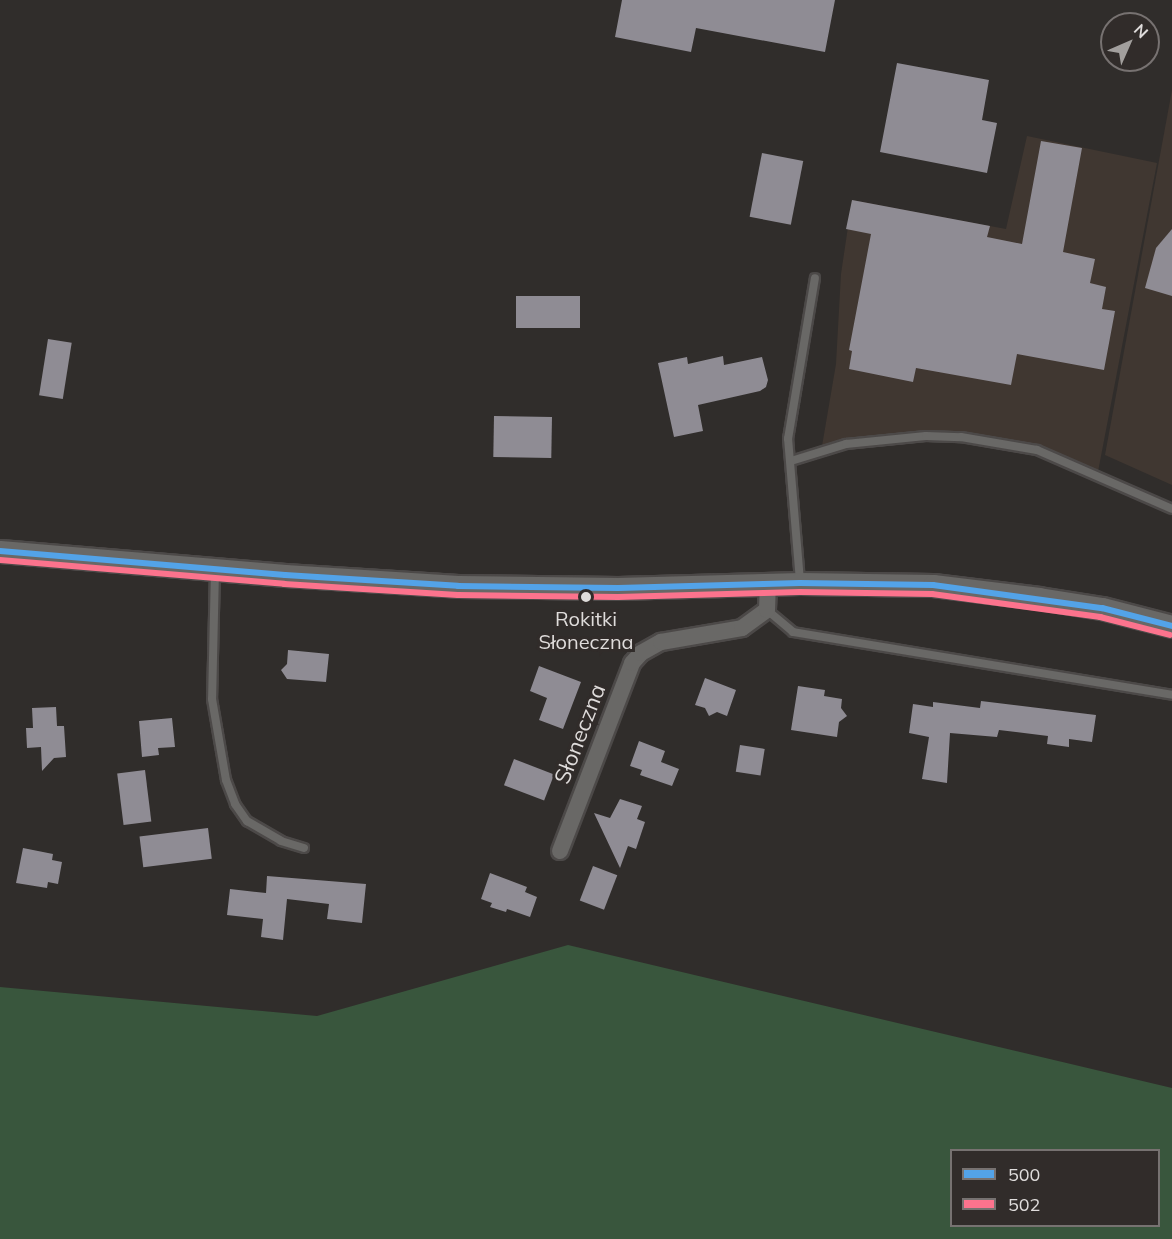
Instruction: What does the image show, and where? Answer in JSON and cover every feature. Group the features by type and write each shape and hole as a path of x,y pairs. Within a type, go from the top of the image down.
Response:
{"street":[{"path":"0,551 458,586 618,588 880,583 975,589 1102,608 1172,626"},
{"path":"767,610 768,584"},
{"name":"Słoneczna","path":"560,851 627,674 636,658 661,642 742,628 767,610"}],"lane":[{"path":"800,583 788,439 815,278"},
{"path":"791,461 846,444 866,441 926,436 961,437 1038,450 1172,509"},
{"path":"215,569 212,699 226,780 235,804 247,821 281,841 304,848"},
{"path":"767,610 793,632 1172,695"}],"shaded area":[{"path":"1172,90 1172,485 1105,455"},
{"path":"1027,136 1157,163 1097,477 1000,439 911,433 821,452 836,364 841,274 852,200 1006,229"}],"green space":[{"path":"568,945 1172,1088 1172,1239 0,1239 0,987 317,1016"}],"building":[{"path":"622,0 835,0 825,52 696,28 691,52 615,37"},
{"path":"897,63 989,80 982,120 997,123 987,173 880,152"},
{"path":"1041,141 1082,148 1063,252 1095,259 1090,283 1106,287 1102,309 1115,311 1104,370 1017,354 1011,385 916,368 913,382 849,369 852,351 849,350 871,234 846,229 852,200 990,226 987,237 1022,244"},
{"path":"762,153 803,161 791,225 750,217"},
{"path":"1172,229 1172,296 1145,288 1156,248"},
{"path":"516,296 580,296 580,328 516,328"},
{"path":"48,339 72,343 63,399 39,395"},
{"path":"723,356 724,365 762,357 768,380 766,387 760,391 698,405 703,431 674,437 658,363 687,357 688,364"},
{"path":"494,416 552,417 551,458 493,457"},
{"path":"288,650 329,654 326,682 287,679 281,670 287,664"},
{"path":"539,666 581,682 563,729 539,720 547,698 530,691"},
{"path":"705,678 736,690 727,716 717,712 709,716 705,708 695,705"},
{"path":"798,686 825,690 824,696 842,699 841,708 847,716 839,722 837,737 791,730"},
{"path":"981,701 1096,715 1092,742 1069,739 1069,747 1047,744 1048,736 999,730 997,737 950,733 947,783 922,779 929,737 909,733 913,704 933,707 933,702 980,708"},
{"path":"56,707 57,726 64,726 66,757 54,758 42,771 41,747 27,748 26,728 33,728 32,708"},
{"path":"172,718 175,747 158,748 159,755 142,757 139,721"},
{"path":"639,741 665,751 661,762 679,769 672,786 640,775 642,770 630,766"},
{"path":"740,745 765,749 760,776 736,772"},
{"path":"514,759 554,774 544,801 504,785"},
{"path":"145,770 151,822 124,825 117,773"},
{"path":"620,799 642,806 637,819 645,822 636,849 628,846 620,868 594,813 610,818"},
{"path":"208,828 212,859 143,867 140,836"},
{"path":"23,848 53,854 52,860 62,862 58,884 48,882 47,888 16,883"},
{"path":"593,866 617,875 604,910 580,901"},
{"path":"490,873 527,887 525,892 537,897 530,917 507,909 506,912 490,907 492,903 481,899"},
{"path":"267,876 366,884 362,923 327,919 329,904 287,899 283,940 261,937 263,919 227,915 230,889 266,893"}],"transit line":[{"name":"500","path":"0,551 285,575 458,586 618,588 800,583 933,585 1102,608 1172,626"},
{"name":"502","path":"0,560 284,584 458,595 618,597 800,592 932,594 1100,617 1170,635"}],"place":[{"name":"Rokitki Słoneczna","path":"586,597"}]}
